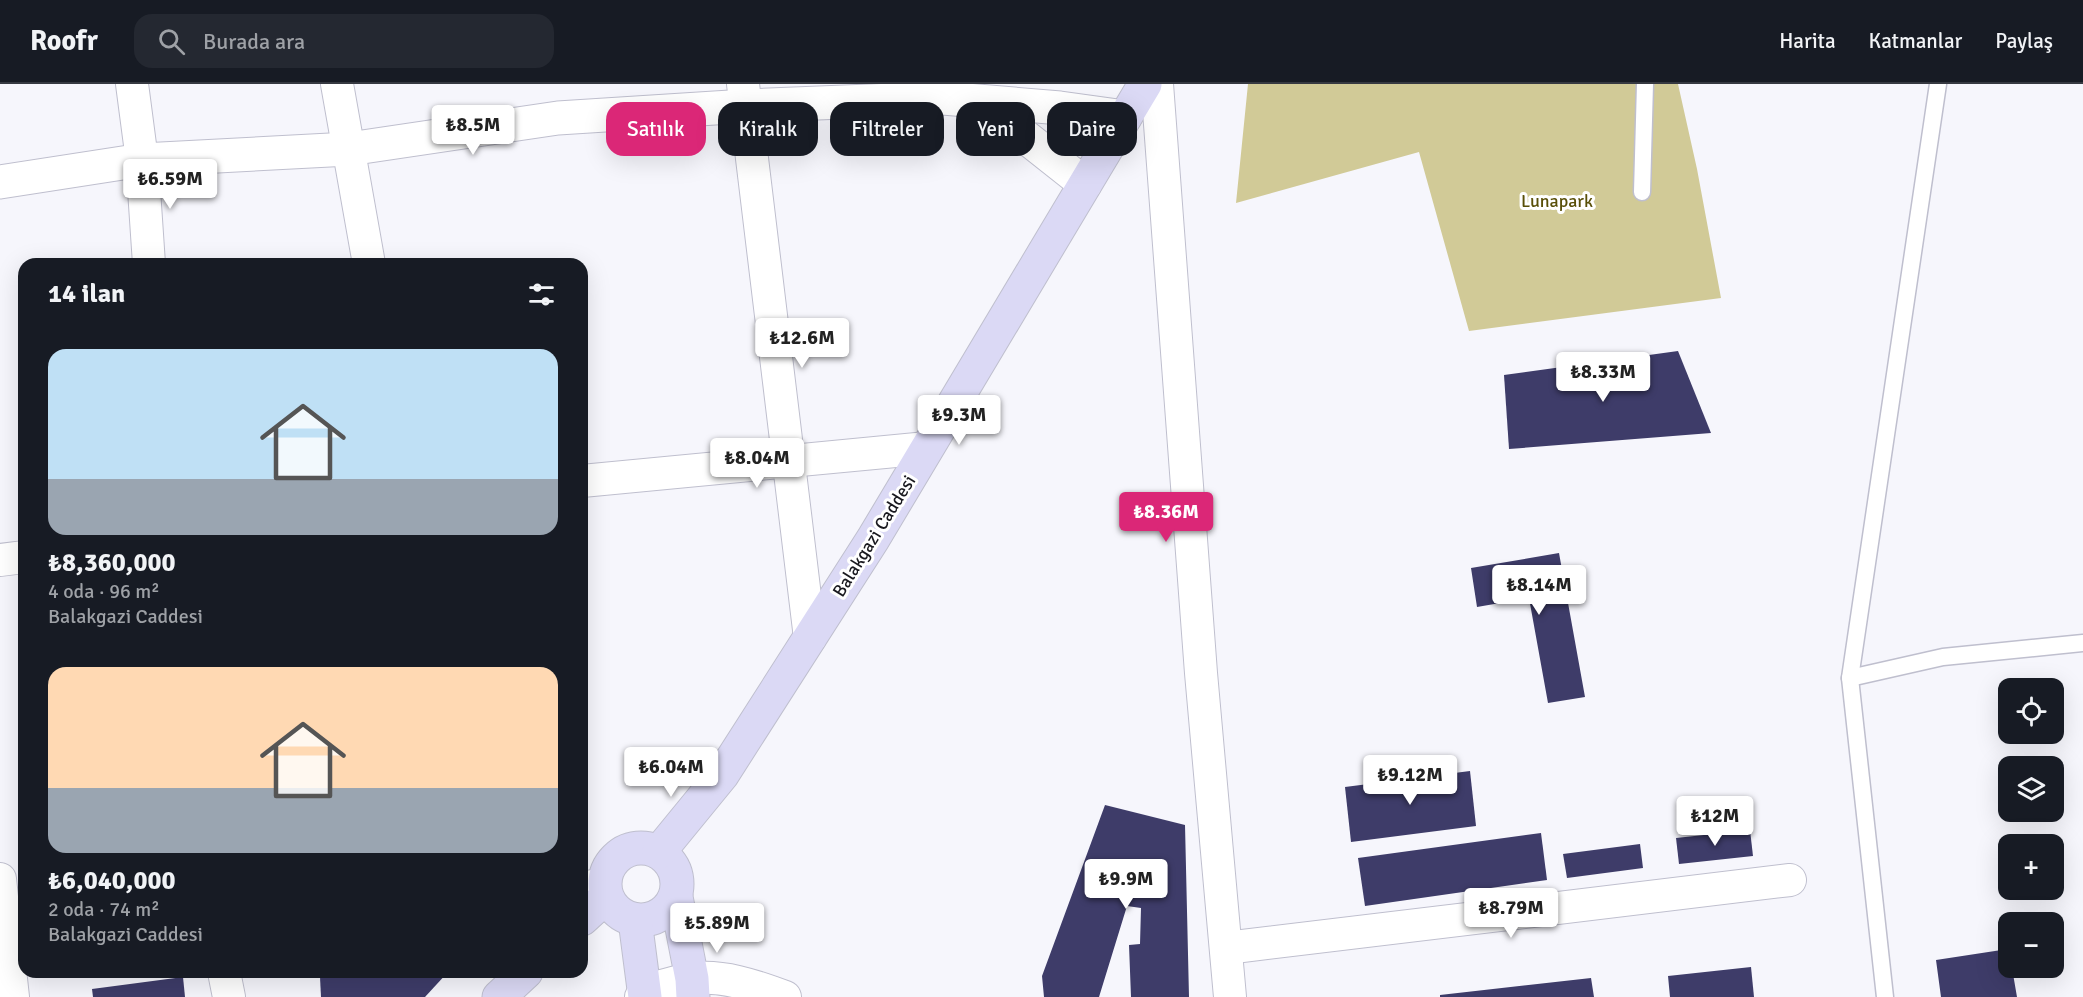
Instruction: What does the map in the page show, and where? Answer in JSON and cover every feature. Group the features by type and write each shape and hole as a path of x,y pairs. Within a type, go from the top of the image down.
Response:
{"main road":[{"name":"Balakgazi Caddesi","path":"1134,102 1144,84"},
{"name":"Balakgazi Caddesi","path":"659,852 722,775 873,539 1102,156"},
{"path":"588,908 612,860 622,852 635,848 647,848 659,852 669,860 676,872 678,884 676,897 692,988"},
{"path":"597,890 622,916 635,920 647,920 659,916 669,908 676,897"},
{"path":"635,920 644,995"},
{"path":"499,997 520,978"}],"street":[{"path":"132,84 142,160 148,258"},
{"path":"337,84 368,258"},
{"path":"1157,84 1201,673 1230,997"},
{"path":"0,182 142,160 349,149 558,118 745,95 824,93 943,98 1047,107"},
{"path":"745,95 810,638"},
{"path":"943,98 1008,123 1085,184"},
{"path":"588,480 927,448"},
{"path":"0,560 18,558"},
{"path":"0,879 11,954 14,997"},
{"path":"1226,948 1790,880"},
{"path":"225,978 229,997"},
{"path":"644,995 692,988 725,979 785,997"}],"lane":[{"path":"1642,192 1645,84"},
{"path":"1885,997 1850,678 1938,84"},
{"path":"1850,678 1943,657 2083,643"}],"green space":[{"name":"Lunapark","path":"1248,84 1678,84 1697,169 1721,298 1469,331 1419,152 1236,203"}],"building":[{"path":"1678,351 1711,433 1509,449 1504,375"},
{"path":"1559,553 1585,697 1548,703 1529,598 1477,607 1471,568"},
{"path":"1470,771 1476,826 1351,842 1345,787"},
{"path":"1105,805 1185,825 1189,997 1131,997 1129,945 1140,944 1141,908 1127,906 1099,997 1044,997 1042,976"},
{"path":"1750,830 1753,856 1679,864 1676,838"},
{"path":"1541,833 1547,880 1365,906 1358,858"},
{"path":"1640,844 1643,868 1567,878 1563,854"},
{"path":"1998,951 1998,978 2014,978 2017,997 1941,997 1936,960"},
{"path":"1751,967 1754,997 1670,997 1668,976"},
{"path":"183,978 185,997 93,997 92,989"},
{"path":"320,978 442,978 425,997 321,997"},
{"path":"1591,978 1594,997 1440,997 1440,995"}]}
